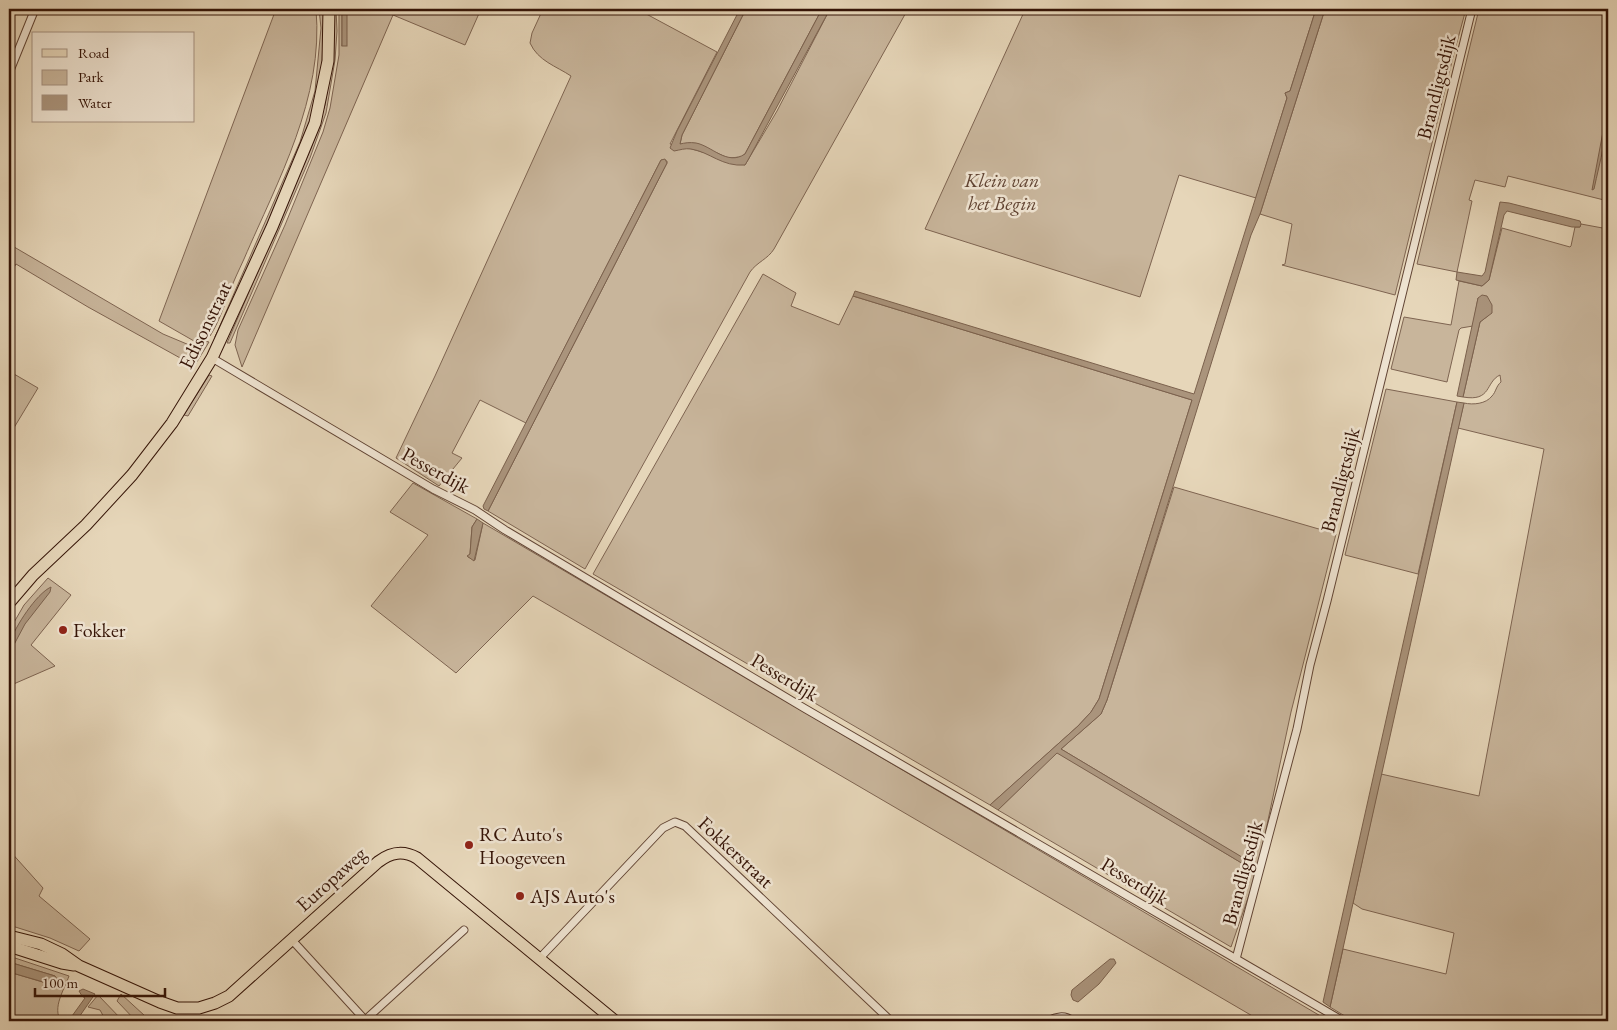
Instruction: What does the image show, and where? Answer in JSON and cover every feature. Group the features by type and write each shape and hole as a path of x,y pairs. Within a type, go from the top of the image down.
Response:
{"main road":[{"name":"Edisonstraat","path":"9,604 33,575 86,525 138,468 172,423 212,358 276,219 315,123 328,61 329,9"},
{"name":"Europaweg","path":"9,936 41,944 62,954 79,966 160,1002 177,1008 199,1008 229,996 378,862 384,857 398,852 416,858 615,1021"},
{"name":"Europaweg","path":"9,946 62,963 79,966"}],"street":[{"path":"9,73 35,9"},
{"name":"Brandligtsdijk","path":"1236,959 1297,730 1310,664 1342,541 1472,9"},
{"name":"Pesserdijk","path":"212,358 433,489 475,510 796,703 1343,1021"},
{"name":"Fokkerstraat","path":"539,959 662,828 674,822 685,826 892,1021"},
{"path":"292,940 366,1021 464,930"},
{"path":"1047,1021 1058,1016 1073,1021"}],"green space":[{"path":"276,9 316,9 317,42 306,106 284,169 216,325 210,336 194,341 159,321"},
{"path":"319,9 324,9 322,65 310,122 269,221 215,337 300,142 315,91 321,28"},
{"path":"333,9 336,9 337,31 335,60 326,113 310,158 230,343 227,343 311,148 325,105 333,56"},
{"path":"339,9 342,9 342,46 347,9 481,9 465,45 393,15 242,367 235,345 238,330 285,225 323,132 330,108 339,55"},
{"path":"543,9 637,9 717,52 670,144 745,165 777,111 830,9 908,9 774,249 750,272 585,569 488,511 667,161 661,160 526,423 480,400 452,453 462,458 439,486 396,458 571,76 543,59 530,43 532,33"},
{"path":"746,9 822,9 745,154 741,157 728,158 717,153 680,144 682,135"},
{"name":"Klein van het Begin","path":"1016,9 1316,9 1290,91 1285,93 1287,98 1256,198 1179,175 1140,297 925,229 1024,12"},
{"path":"1325,9 1466,9 1395,295 1282,265 1285,264 1292,224 1260,214"},
{"path":"1479,9 1608,9 1608,201 1508,176 1505,187 1475,180 1469,200 1472,201 1457,272 1417,264"},
{"path":"1581,224 1608,229 1608,1021 1353,1021 1330,1007 1343,949 1446,974 1454,933 1362,909 1353,903 1381,774 1479,796 1544,449 1458,428 1464,403 1475,404 1486,401 1501,382 1500,375 1495,378 1487,391 1479,397 1463,397 1480,322 1489,315 1478,298 1473,326 1459,330 1447,382 1391,369 1404,317 1451,325 1459,281 1482,286 1489,280 1502,228 1570,247 1575,227 1580,227"},
{"path":"9,244 163,334 194,347 205,341 209,342 195,365 191,361 182,359 88,307 16,264 9,276"},
{"path":"763,274 796,293 791,306 839,325 853,296 1192,400 1099,699 1091,712 1078,726 990,805 593,574"},
{"path":"14,374 38,388 9,436 9,381"},
{"path":"209,375 212,376 188,416 184,415"},
{"path":"1386,389 1457,402 1418,574 1345,555"},
{"path":"413,483 477,519 472,527 470,554 468,557 475,560 483,523 1329,1021 1261,1021 533,596 456,673 371,606 428,535 390,512"},
{"path":"1174,487 1336,534 1291,712 1257,872 1231,947 998,810 1057,752 1255,871 1256,866 1061,749 1101,714"},
{"path":"48,578 71,595 31,645 55,666 9,686 9,631 24,605"},
{"path":"9,850 43,888 39,896 90,939 79,951 50,938 9,925"},
{"path":"9,956 69,976 58,1005 61,1021 9,1021 9,972 56,986 55,976 9,962"},
{"path":"121,994 145,1016 160,1021 136,1021 117,1001"},
{"path":"98,995 123,1021 106,1021 100,1010 88,1007"}],"water":[{"path":"342,9 347,9 347,46 342,46"},
{"path":"740,9 746,9 682,135 680,144 696,143 732,158 745,154 822,9 830,9 745,165 723,162 691,149 674,151 670,148 677,131"},
{"path":"1316,9 1325,9 1260,214 1251,235 1107,700 1101,714 1061,749 1257,866 1255,871 1057,753 998,810 990,805 1078,726 1091,712 1099,699 1192,400 853,296 855,291 1194,394 1287,98 1285,93 1290,91"},
{"path":"1608,105 1607,126 1594,189 1592,190"},
{"path":"665,159 667,163 488,511 484,509 483,506 661,160"},
{"path":"1500,202 1580,221 1581,224 1580,227 1572,227 1507,211 1504,215 1489,280 1482,286 1456,280 1457,272 1482,276 1485,272"},
{"path":"1482,295 1487,296 1492,305 1492,313 1480,322 1463,397 1457,396 1478,298"},
{"path":"1457,402 1464,403 1330,1007 1323,1002"},
{"path":"477,519 483,523 474,561 467,556 470,554 472,527"},
{"path":"51,587 50,592 25,624 9,654 9,644 21,620 39,596"},
{"path":"1110,959 1114,959 1116,963 1099,984 1078,1002 1073,1000 1072,990"},
{"path":"9,962 55,976 58,980 57,986 9,972"},
{"path":"83,989 95,994 77,1020 72,1016 85,998 79,991"}],"place":[{"name":"Fokker","path":"63,630"},
{"name":"RC Auto's Hoogeveen","path":"469,845"},
{"name":"AJS Auto's","path":"520,896"}]}
